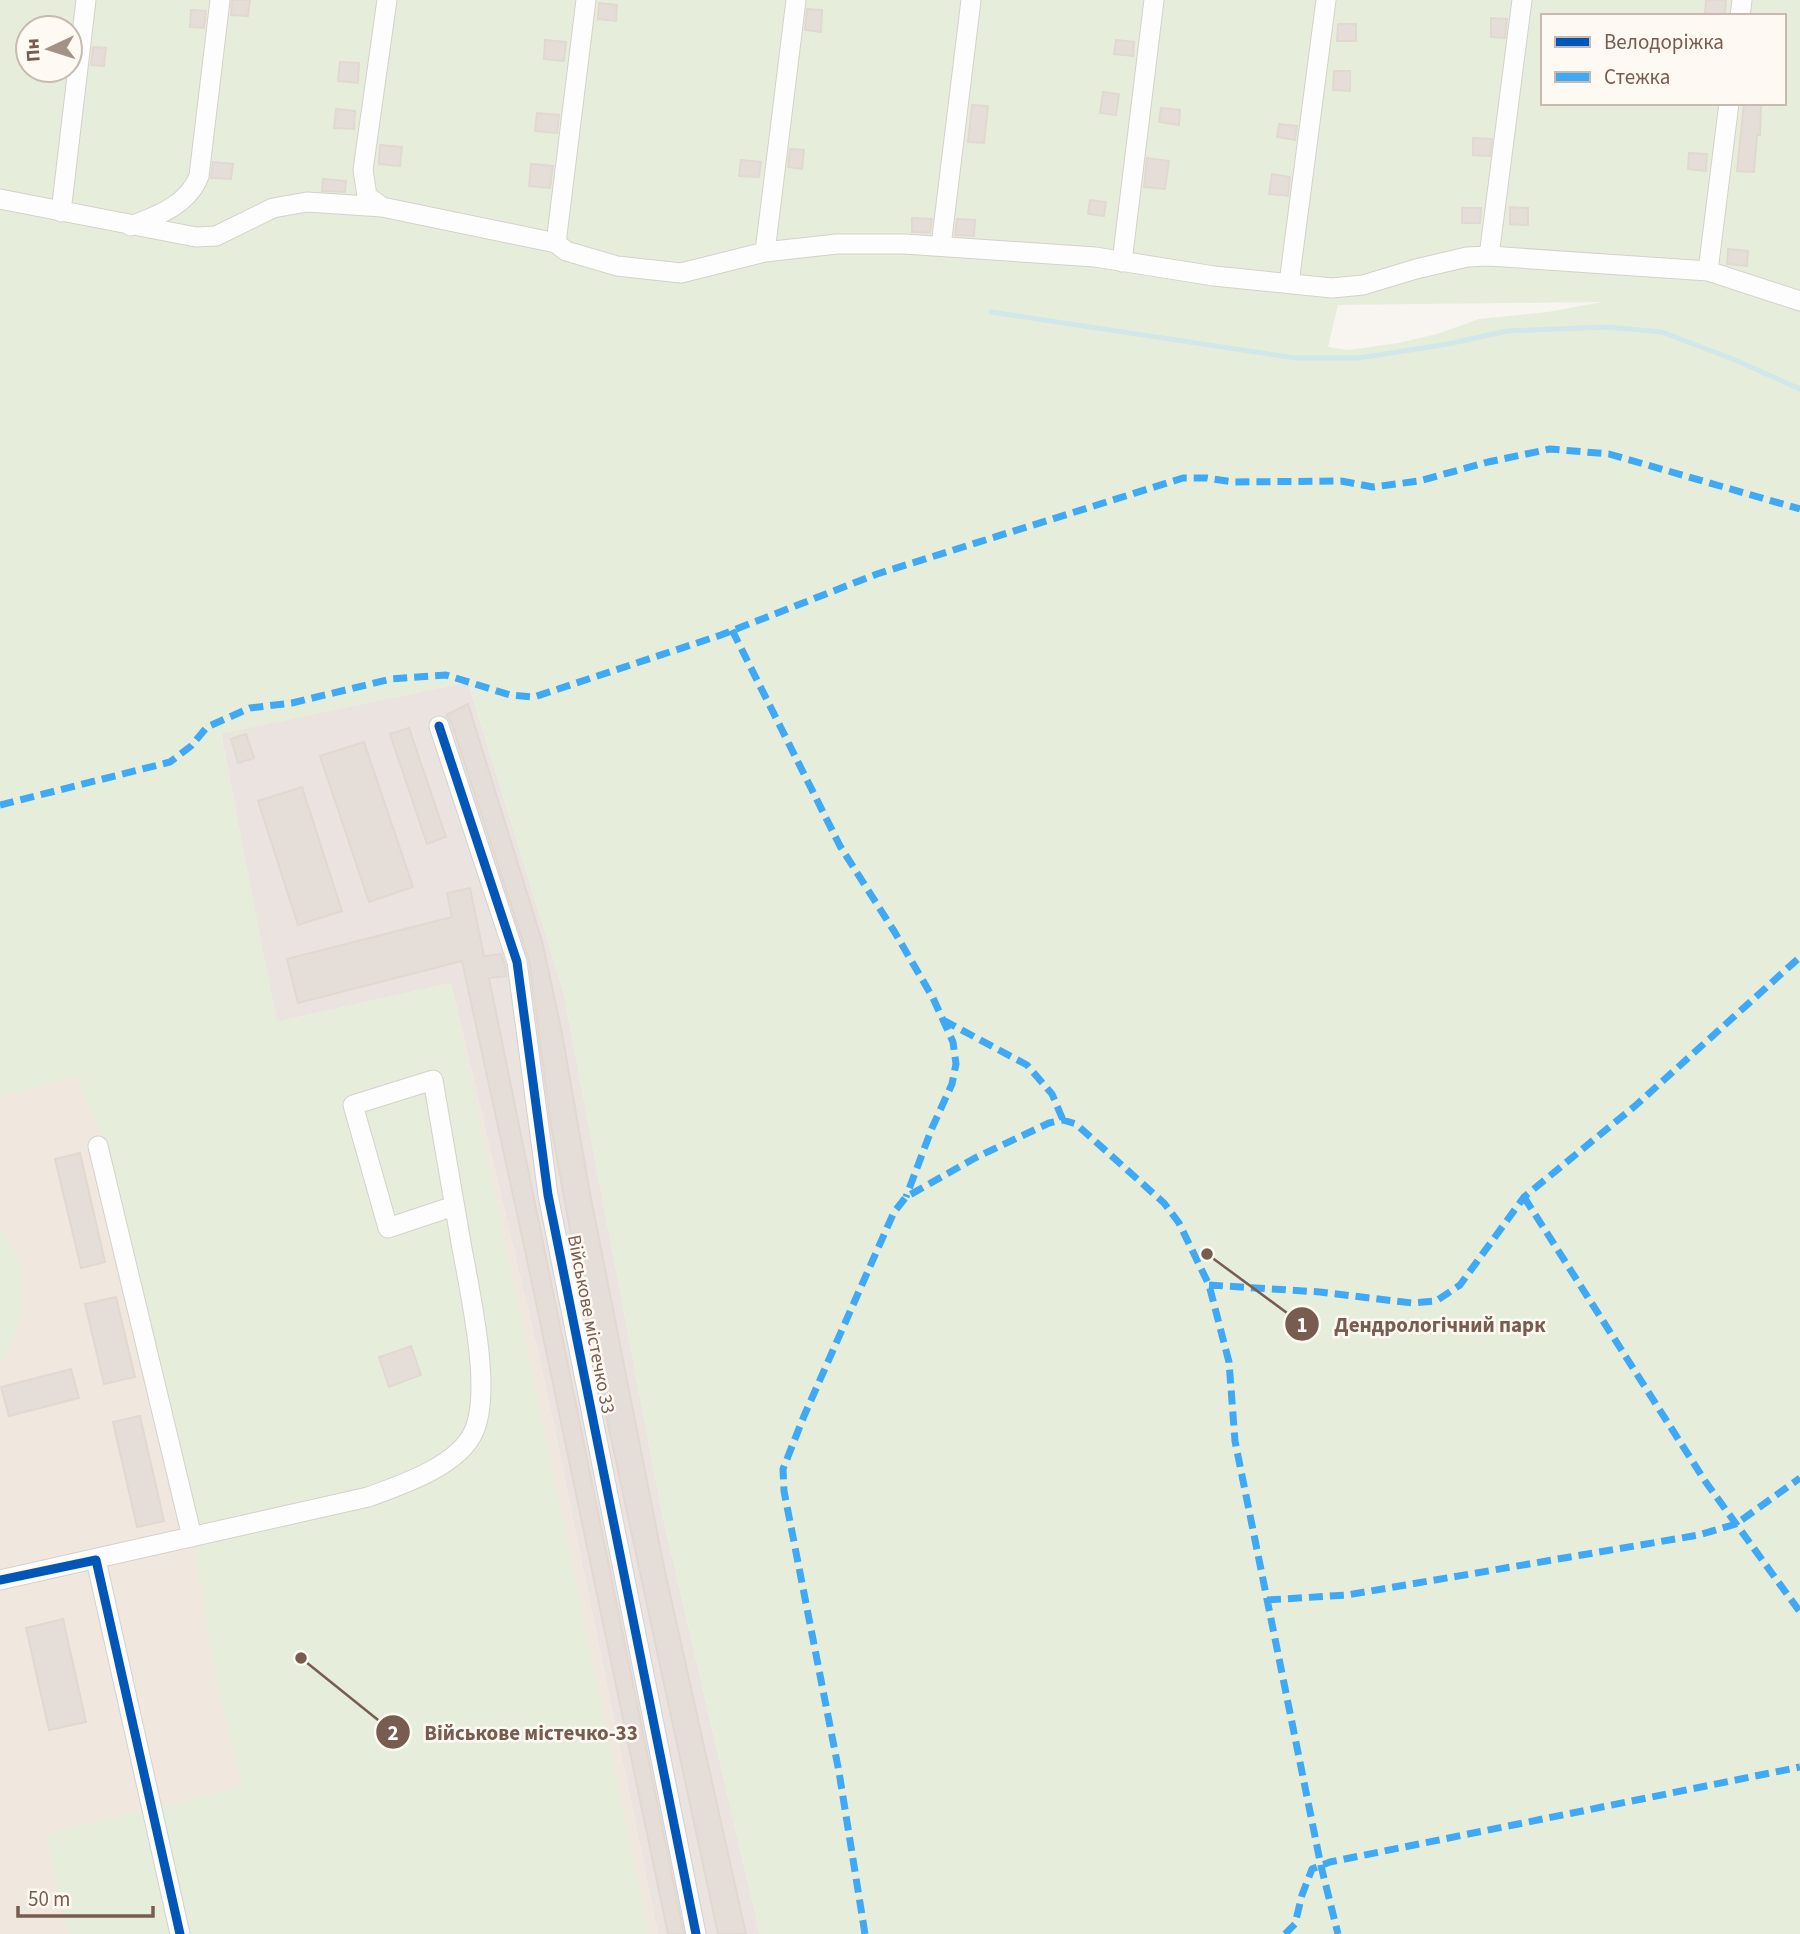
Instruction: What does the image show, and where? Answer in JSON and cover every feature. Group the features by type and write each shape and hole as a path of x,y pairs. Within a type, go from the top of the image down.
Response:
{"street":[{"path":"61,212 86,0"},
{"path":"131,226 169,209 194,188 199,176 220,0"},
{"path":"382,207 367,196 363,170 387,0"},
{"path":"556,243 586,0"},
{"path":"765,252 796,0"},
{"path":"941,246 971,0"},
{"path":"1122,262 1154,0"},
{"path":"1289,283 1326,0"},
{"path":"1489,256 1522,0"},
{"path":"1708,271 1729,105"},
{"path":"0,199 196,237 215,236 273,208 307,202 382,207 556,243 566,251 617,266 681,273 765,252 836,244 941,246 1095,257 1214,276 1332,288 1363,285 1467,257 1489,256 1708,271 1800,300"},
{"name":"Військове містечко 33","path":"439,726 517,962 548,1195 696,1934"},
{"path":"0,1580 368,1497 420,1476 458,1453 474,1433 480,1411 478,1343 433,1080 353,1105 388,1228 454,1206"},
{"path":"98,1146 192,1538"},
{"path":"96,1560 180,1934"}],"shaded area":[{"path":"468,682 564,994 662,1513 760,1934 658,1934 545,1382 451,983 276,1022 221,733"},
{"path":"451,983 545,1382 658,1934 0,1934 0,1096 276,1022"}],"green space":[{"path":"0,0 1800,0 1800,1934 760,1934 662,1513 564,994 468,682 221,734 277,1022 451,983 649,1934 68,1934 46,1834 243,1787 218,1686 192,1537 106,1145 77,1076 0,1097","holes":["1602,302 1548,312 1479,319 1437,334 1398,343 1349,350 1328,347 1338,305"]},
{"path":"0,1229 17,1260 22,1296 16,1332 0,1363"}],"building":[{"path":"232,0 250,0 248,16 231,15"},
{"path":"1706,0 1726,0 1725,14 1705,14"},
{"path":"599,3 617,5 616,21 598,19"},
{"path":"807,9 822,10 821,32 805,30"},
{"path":"191,10 206,11 204,28 190,27"},
{"path":"1491,18 1507,19 1505,38 1491,37"},
{"path":"1338,24 1356,24 1356,41 1337,41"},
{"path":"545,40 566,42 564,61 544,59"},
{"path":"1116,40 1134,42 1133,56 1114,54"},
{"path":"93,47 106,48 104,66 91,65"},
{"path":"340,62 359,63 358,83 338,81"},
{"path":"1334,71 1350,71 1350,91 1333,90"},
{"path":"1103,92 1119,94 1116,115 1100,113"},
{"path":"972,105 988,106 984,143 968,142"},
{"path":"1744,105 1761,105 1760,135 1757,135 1754,172 1737,171"},
{"path":"1161,108 1180,110 1179,125 1159,122"},
{"path":"336,109 355,111 354,129 334,128"},
{"path":"537,113 559,115 557,133 535,131"},
{"path":"1279,124 1297,126 1295,140 1277,137"},
{"path":"1473,138 1492,139 1490,156 1473,155"},
{"path":"380,145 402,147 400,166 379,164"},
{"path":"790,149 804,150 802,169 788,167"},
{"path":"1689,153 1707,154 1706,171 1688,169"},
{"path":"1147,158 1169,161 1165,189 1144,187"},
{"path":"741,160 761,162 759,177 739,176"},
{"path":"213,162 233,164 231,179 211,178"},
{"path":"531,164 553,166 550,188 529,186"},
{"path":"1272,174 1290,177 1288,196 1269,194"},
{"path":"323,179 346,181 345,192 322,191"},
{"path":"1090,200 1106,202 1104,216 1088,214"},
{"path":"1510,207 1528,208 1528,225 1510,224"},
{"path":"1462,208 1481,208 1480,223 1462,223"},
{"path":"912,218 932,219 930,233 912,232"},
{"path":"957,219 975,220 974,236 955,235"},
{"path":"1728,249 1748,251 1747,266 1727,264"},
{"path":"468,704 542,941 664,1567 746,1934 718,1934 592,1350 551,1126 529,960 451,722 446,715"},
{"path":"409,728 446,837 427,844 390,734"},
{"path":"246,734 254,758 238,763 231,739"},
{"path":"364,742 413,887 369,902 320,756"},
{"path":"302,787 342,911 298,925 258,801"},
{"path":"470,888 484,956 501,954 505,965 506,976 489,978 684,1934 668,1934 462,961 298,1003 287,959 452,917 447,893"},
{"path":"80,1153 105,1262 81,1268 55,1159"},
{"path":"116,1297 135,1377 104,1384 85,1304"},
{"path":"411,1346 421,1375 389,1387 379,1357"},
{"path":"71,1369 79,1398 9,1416 1,1387"},
{"path":"140,1416 164,1521 137,1527 113,1422"},
{"path":"63,1619 86,1722 49,1730 26,1628"}],"waterway":[{"path":"991,312 1295,358 1359,358 1448,344 1507,331 1607,327 1662,332 1800,389"}],"marked path":[{"path":"0,805 170,762 191,746 207,727 250,708 292,703 391,679 446,675 510,695 534,697 721,635 877,574 1183,478 1233,482 1341,481 1373,487 1419,481 1550,449 1609,454 1800,509"},
{"path":"732,630 840,846 933,998 953,1042 956,1064 952,1084 906,1197"},
{"path":"1209,1285 1320,1292 1412,1303 1436,1301 1460,1285 1524,1197 1635,1106 1800,957"},
{"path":"943,1020 1027,1065 1052,1094 1063,1120"},
{"path":"865,1934 839,1772 784,1491 783,1469 894,1212 906,1197 975,1158 1049,1123 1063,1120 1076,1124 1164,1203 1179,1223 1209,1285 1229,1362 1235,1441 1321,1866 1338,1934"},
{"path":"1524,1197 1705,1481 1800,1612"},
{"path":"1267,1600 1347,1595 1699,1535 1736,1524 1800,1478"},
{"path":"1285,1934 1295,1924 1312,1869 1330,1862 1800,1767"}],"cycle path":[{"path":"439,726 517,962 548,1195 696,1934"},
{"path":"0,1580 96,1560 180,1934"}],"place":[{"name":"Дендрологічний парк","path":"1207,1254"},
{"name":"Військове містечко-33","path":"301,1658"}]}
